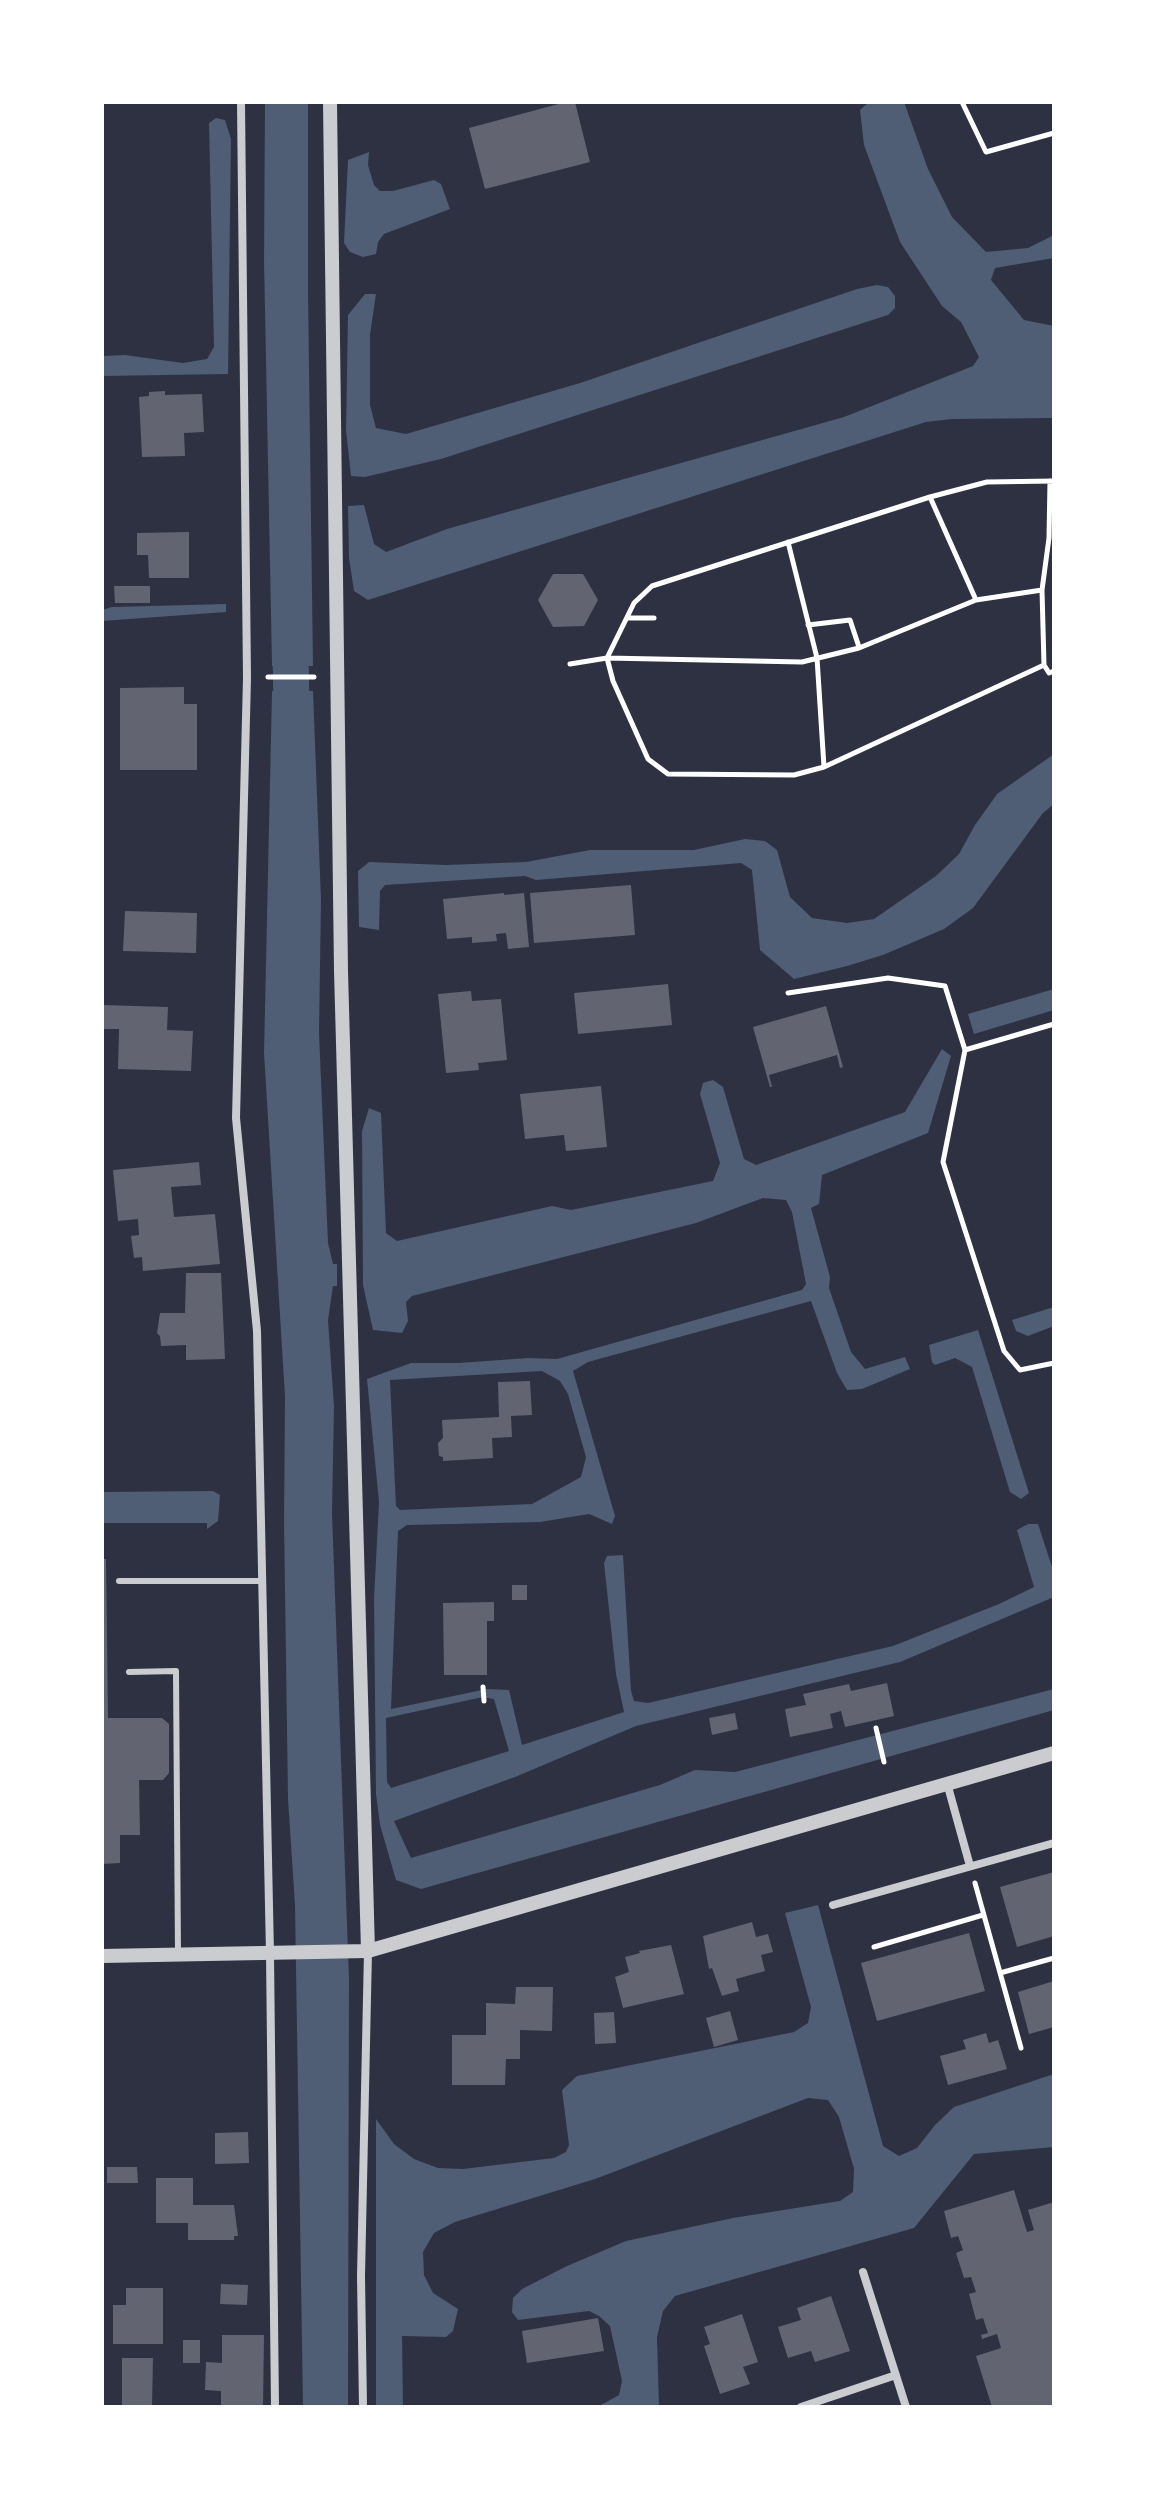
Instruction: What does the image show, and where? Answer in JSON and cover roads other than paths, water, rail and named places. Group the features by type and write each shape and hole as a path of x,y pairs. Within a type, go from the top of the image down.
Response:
{"street":[{"path":"241,102 247,678 236,1118 257,1331 261,1581 276,1953 275,2407"},
{"path":"330,102 341,971 350,1252 363,2407"},
{"path":"102,1956 360,1951 1054,1753"},
{"path":"946,1782 970,1866"},
{"path":"833,1905 1054,1843"},
{"path":"863,2272 906,2407"},
{"path":"801,2407 896,2375"}],"lane":[{"path":"119,1581 261,1581"},
{"path":"129,1672 176,1671 178,1955"}],"water":[{"path":"265,102 308,102 313,666 272,666 264,260"},
{"path":"869,102 904,102 928,169 952,217 986,252 1028,248 1054,235 1054,258 995,268 991,280 1024,320 1054,326 1054,418 926,422 368,600 354,591 349,558 348,506 364,505 374,544 386,552 447,529 844,417 973,366 979,357 961,322 942,306 900,242 864,145 860,110"},
{"path":"216,118 225,120 231,139 228,374 102,376 102,356 125,355 183,363 207,359 214,347 209,123"},
{"path":"369,152 368,165 374,185 380,191 393,191 434,180 441,184 450,209 384,234 378,242 376,254 363,257 350,252 344,243 348,160"},
{"path":"877,285 888,287 895,296 895,308 888,315 441,459 365,477 351,476 346,430 348,315 365,294 376,294 370,335 370,405 376,428 406,434 580,383 857,289"},
{"path":"226,604 226,612 102,621 102,610 112,607"},
{"path":"272,691 313,691 321,900 319,1033 328,1243 333,1264 337,1264 337,1286 333,1286 328,1320 334,1406 332,1513 349,1979 348,2407 303,2407 295,1905 288,1799 285,1397 264,1053"},
{"path":"1054,754 1054,804 1043,813 973,908 944,929 883,955 847,966 794,979 760,950 752,870 741,863 536,880 525,876 385,885 380,891 379,930 359,927 358,871 369,862 446,865 526,862 590,850 694,850 745,839 765,841 777,850 790,897 812,918 847,923 874,919 936,876 959,854 997,794"},
{"path":"1054,989 1054,1010 974,1034 968,1014"},
{"path":"942,1049 951,1056 928,1133 822,1175 819,1204 811,1208 830,1277 829,1288 851,1352 865,1369 905,1357 910,1369 862,1389 847,1390 837,1373 811,1301 588,1362 573,1371 615,1516 612,1524 589,1514 540,1522 407,1525 398,1531 391,1709 487,1689 509,1690 522,1745 624,1712 616,1674 604,1563 607,1556 623,1555 631,1691 634,1701 648,1703 893,1646 999,1604 1034,1587 1017,1530 1028,1524 1038,1524 1054,1573 1054,1597 900,1662 636,1726 515,1777 394,1821 411,1858 660,1785 695,1770 735,1772 1054,1689 1054,1710 421,1889 396,1880 380,1825 376,1794 374,1599 379,1502 367,1379 411,1363 557,1359 802,1290 806,1284 792,1212 786,1200 763,1198 696,1223 412,1296 406,1302 408,1321 402,1333 373,1330 363,1285 362,1131 369,1108 381,1113 386,1233 397,1241 552,1206 571,1210 713,1181 720,1163 700,1094 703,1083 713,1080 723,1087 744,1159 756,1165 905,1112","holes":["542,1371 560,1381 568,1394 586,1457 581,1477 532,1504 400,1510 396,1506 390,1380","483,1697 494,1699 509,1751 391,1788 387,1782 386,1718"]},
{"path":"1054,1307 1054,1326 1028,1336 1016,1331 1012,1320"},
{"path":"978,1330 1029,1493 1021,1499 1010,1492 972,1367 955,1358 935,1365 932,1362 929,1345"},
{"path":"213,1491 220,1495 218,1521 207,1529 207,1523 102,1523 102,1492"},
{"path":"818,1905 883,2146 899,2156 917,2148 954,2107 1054,2074 1054,2147 974,2154 914,2228 675,2296 663,2311 657,2337 659,2407 587,2407 601,2405 619,2395 622,2381 610,2326 589,2311 518,2320 512,2312 513,2298 522,2289 567,2266 626,2241 733,2218 840,2201 853,2192 854,2169 839,2117 828,2100 808,2098 595,2179 455,2222 434,2233 423,2252 424,2275 433,2293 458,2309 453,2331 446,2337 402,2336 403,2407 376,2407 376,2119 394,2144 414,2159 438,2168 463,2169 554,2158 566,2152 569,2145 562,2090 577,2076 794,2032 808,2023 811,2007 785,1913"}],"waterway":[{"path":"290,620 292,740"}]}
